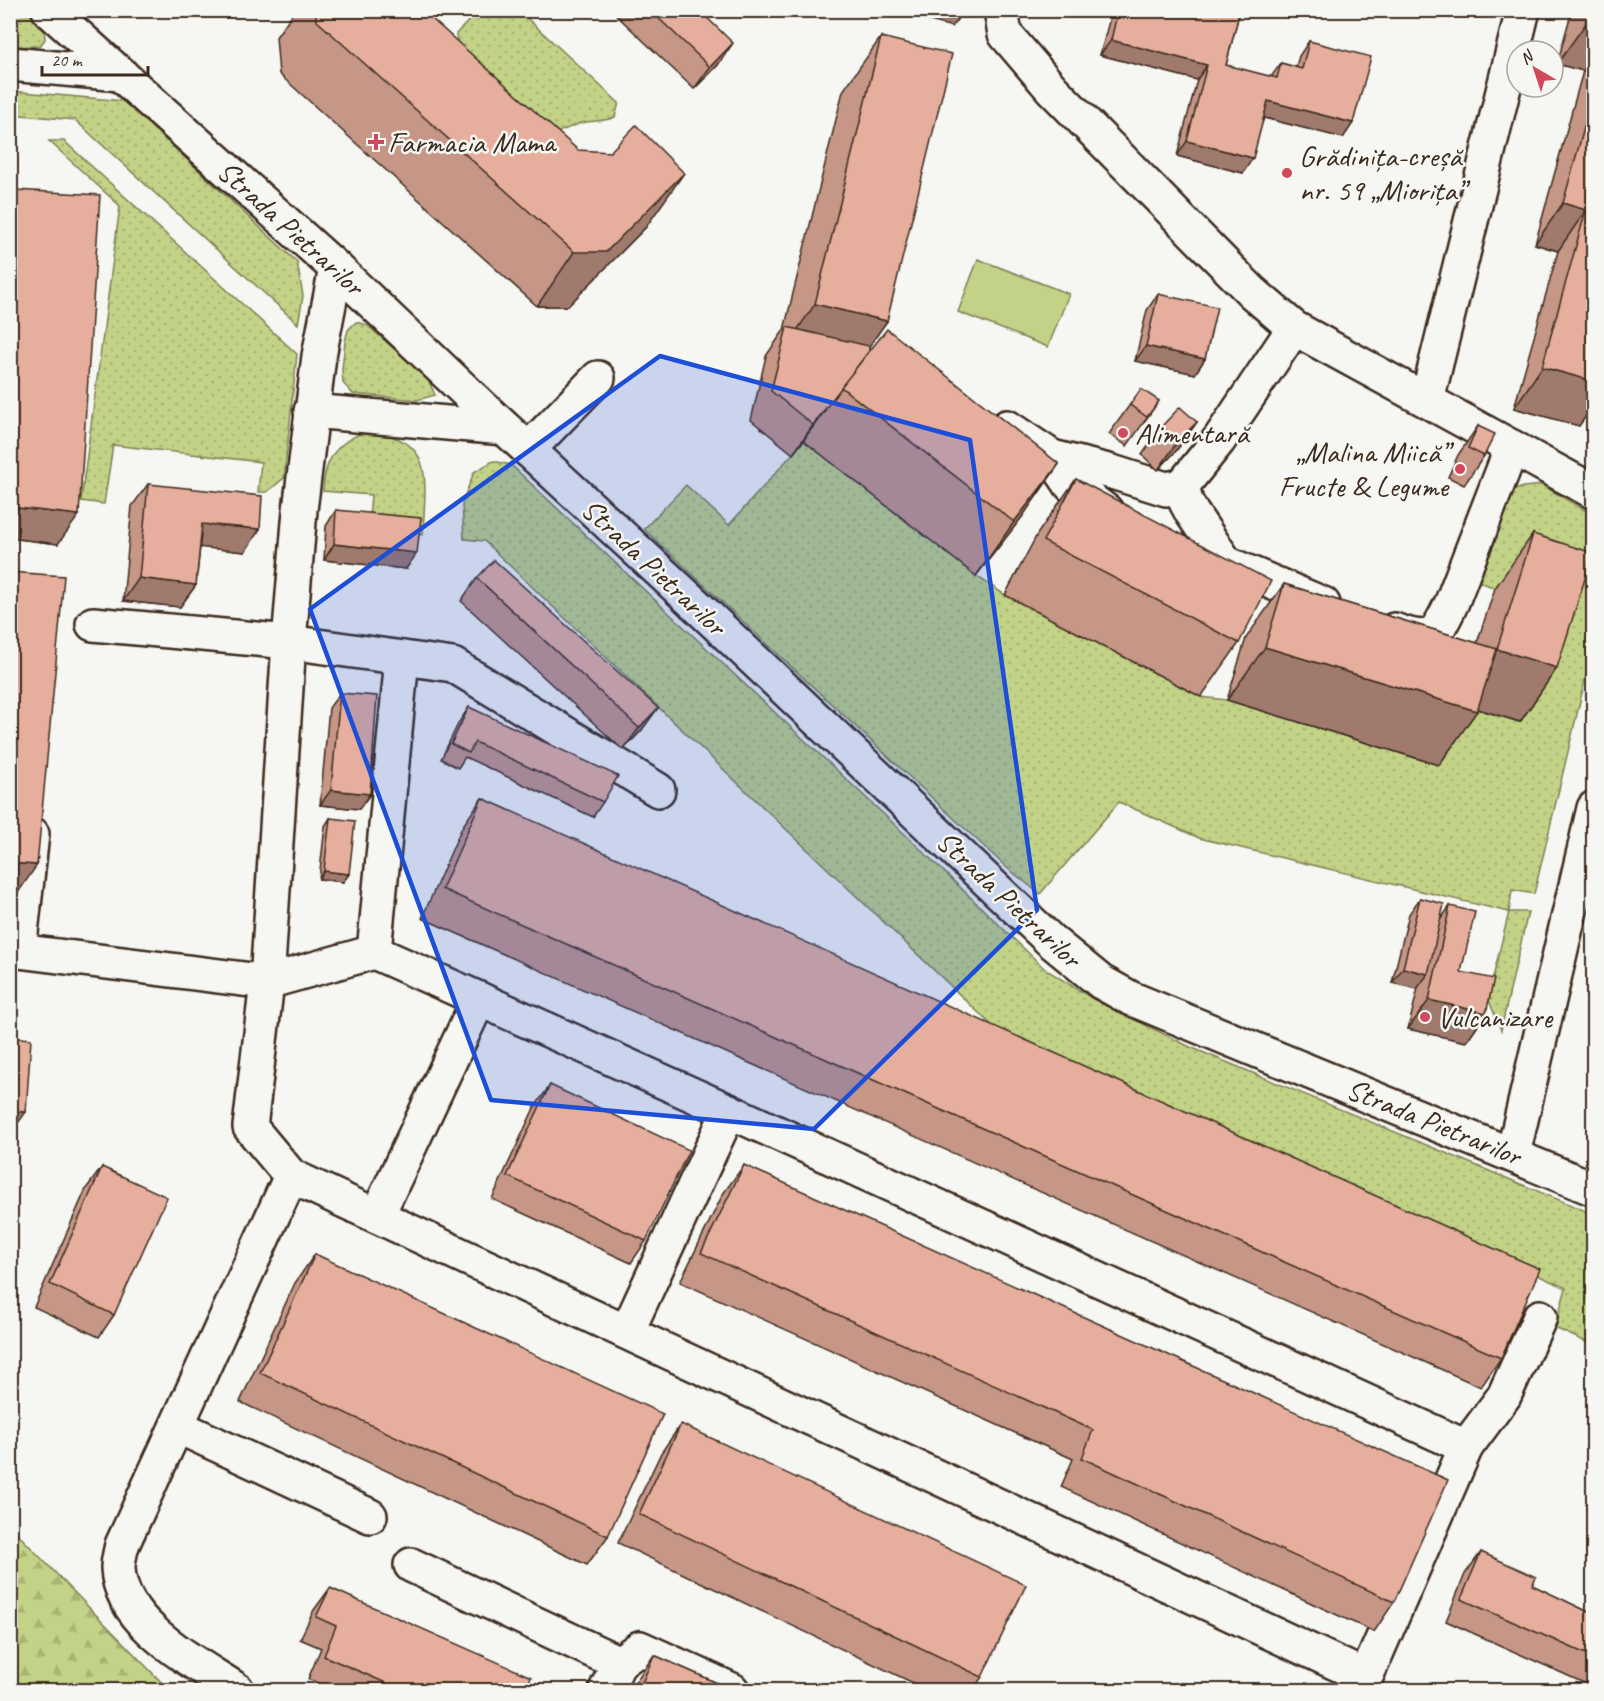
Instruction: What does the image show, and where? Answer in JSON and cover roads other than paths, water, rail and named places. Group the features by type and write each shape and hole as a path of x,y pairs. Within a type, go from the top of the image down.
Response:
{"street":[{"name":"Strada Pietrarilor","path":"49,10 336,268 1051,941 1101,982 1130,998 1513,1154 1593,1189"},
{"path":"1001,10 1005,34 1052,89 1252,292 1294,328 1593,492"},
{"path":"1427,400 1523,10"},
{"path":"10,64 121,74"},
{"path":"336,268 311,411 289,642 267,982 250,1127 291,1176 1366,1677 1466,1447 1504,1396 1540,1317"},
{"path":"986,413 1052,457 1166,489 1182,486 1219,440 1294,328"},
{"path":"528,450 598,378"},
{"path":"311,411 504,428"},
{"path":"1183,546 1310,599 1421,638 1432,634 1441,625 1452,602 1512,447"},
{"path":"1052,457 1071,485 1112,516 1132,524"},
{"path":"1182,486 1186,502 1192,513 1226,563"},
{"path":"93,624 289,642 453,665 658,790"},
{"path":"374,952 402,658"},
{"path":"1513,1154 1593,808"},
{"path":"35,810 15,950 267,982 374,952 1466,1447"},
{"path":"377,1216 479,999"},
{"path":"627,1332 729,1111"},
{"path":"237,1690 156,1635 141,1622 121,1586 118,1567 122,1545 291,1176"},
{"path":"177,1426 370,1516"},
{"path":"411,1565 612,1677 640,1648 732,1690"}],"place":[{"name":"Farmacia Mama","path":"376,142"},
{"name":"Grădinița-creșă nr. 59 „Miorița”","path":"1287,173"},
{"name":"Alimentară","path":"1123,433"},
{"name":"„Malina Miică” Fructe & Legume","path":"1460,469"},
{"name":"Vulcanizare","path":"1425,1017"}]}
